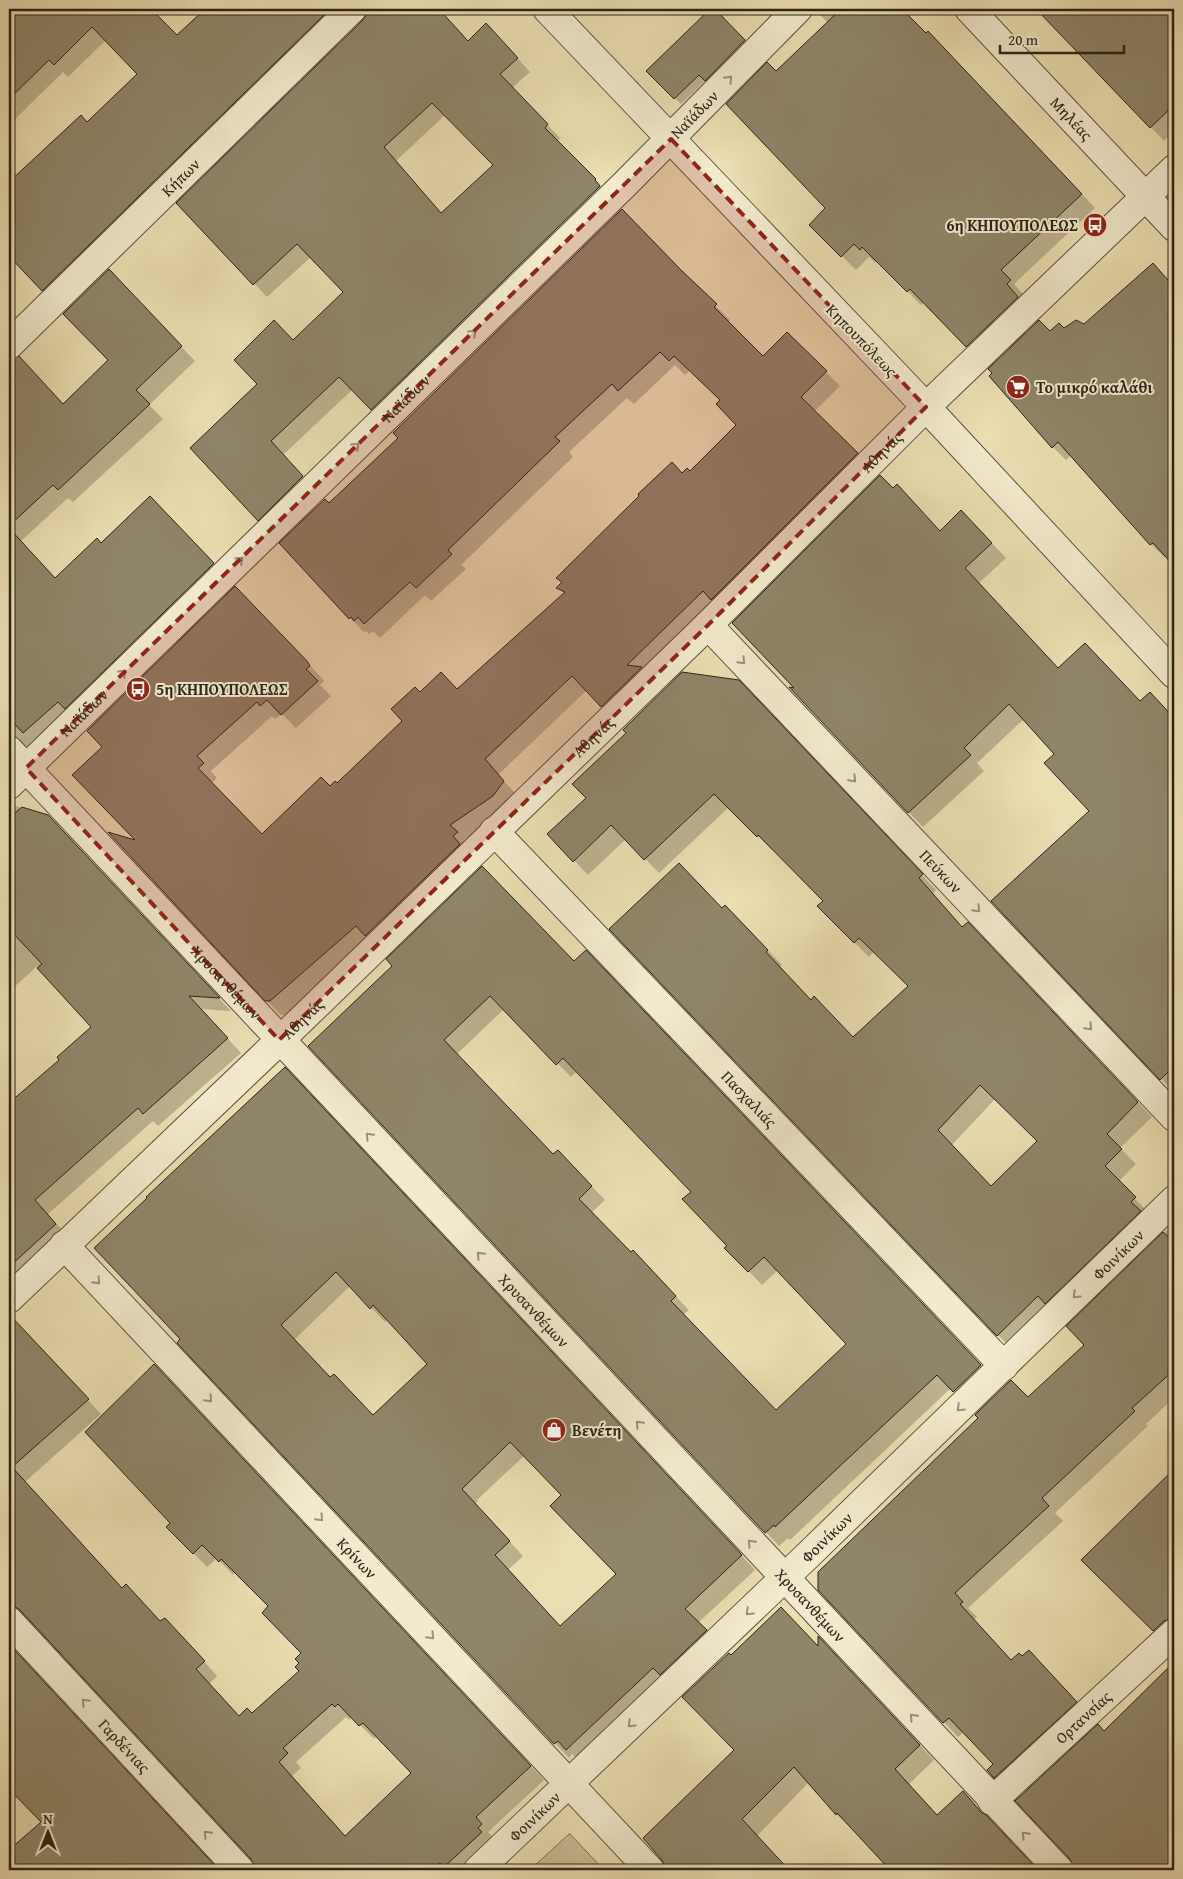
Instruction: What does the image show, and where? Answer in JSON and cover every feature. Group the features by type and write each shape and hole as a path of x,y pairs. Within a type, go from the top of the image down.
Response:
{"street":[{"name":"Κήπων","path":"9,345 352,9"},
{"name":"Κηπουπόλεως","path":"547,9 926,407 1174,674"},
{"name":"Ναϊάδων","path":"14,768 670,139 798,9"},
{"name":"Μηλέας","path":"969,9 1174,226"},
{"name":"Αθηνάς","path":"9,1299 708,626 926,407 1174,169"},
{"name":"Πεύκων","path":"708,626 1174,1117"},
{"name":"Χρυσανθέμων","path":"14,768 279,1040 992,1801 1059,1870"},
{"name":"Πασχαλιάς","path":"494,831 1004,1366"},
{"name":"Φοινίκων","path":"478,1870 784,1578 1174,1200"},
{"name":"Κρίνων","path":"64,1245 650,1870"},
{"name":"Γαρδένιας","path":"9,1620 240,1870"},
{"name":"Ορτανσίας","path":"992,1801 1174,1633"}],"highlighted area":[{"path":"671,139 926,407 708,625 279,1040 26,768"}],"shaded area":[{"path":"569,1834 604,1870 530,1870"}],"building":[{"path":"9,9 151,9 177,35 205,9 330,9 42,291 9,256 9,182 81,115 87,122 137,74 92,27 54,65 49,60 9,99"},
{"path":"367,9 439,9 468,41 486,23 518,58 500,74 548,124 545,128 596,179 600,186 371,410 339,377 271,441 303,476 258,521 190,448 257,384 234,360 274,320 293,340 343,292 297,244 253,285 176,203 367,14","holes":["432,103 493,165 441,213 384,147"]},
{"path":"710,9 715,9 745,40 705,81 699,75 674,99 646,71"},
{"path":"841,9 902,9 926,33 928,31 1082,194 1001,270 1011,280 1007,284 1018,297 966,347 910,289 907,292 862,247 860,250 854,244 841,257 809,225 825,208 726,104 767,62 776,71"},
{"path":"1036,9 1174,9 1174,105 1150,128"},
{"path":"622,209 717,304 714,307 763,356 787,332 827,371 801,397 858,453 711,600 703,591 627,665 642,667 601,707 572,676 485,759 504,781 493,796 450,825 458,832 453,836 460,844 365,936 356,926 270,1001 265,1001 108,832 135,840 72,775 102,747 87,731 235,586 307,661 310,666 306,669 318,681 281,715 267,700 260,706 257,702 197,756 204,763 198,768 262,834 321,777 330,786 335,781 337,783 402,721 391,709 415,687 420,692 441,672 457,689 565,592 556,588 562,582 556,578 672,462 682,473 687,468 690,471 736,425 716,404 720,400 674,356 669,361 660,352 618,391 612,384 555,437 560,441 448,550 452,554 416,588 410,582 364,624 358,617 354,621 351,617 349,619 279,543 325,499 329,503 398,438 393,433"},
{"path":"1153,263 1174,287 1174,566 1153,543 1150,545 1058,442 1052,448 989,376 992,373 988,369 1039,320 1050,331 1059,323 1064,328 1076,320 1084,324"},
{"path":"109,269 182,346 136,390 150,404 58,490 53,485 9,526 9,360 19,356 63,404 108,360 63,314"},
{"path":"880,475 893,488 897,484 940,531 961,510 992,543 965,568 1058,668 1085,643 1140,701 1150,692 1174,718 1174,1066 1160,1080 991,901 1089,811 1044,763 1054,754 1009,704 964,748 971,755 908,813 789,687 794,688 732,623"},
{"path":"150,496 214,563 65,709 58,702 23,733 9,718 9,528 55,578 97,538 101,543"},
{"path":"682,672 739,680 923,874 919,878 962,927 968,922 1138,1102 1107,1134 1122,1149 1105,1166 1136,1197 1131,1202 1141,1211 1045,1304 1038,1296 997,1336 609,929 679,863 722,908 725,905 768,950 766,952 811,1000 814,996 853,1037 908,986 859,938 854,943 817,906 823,901 758,835 757,837 714,794 644,860 611,825 573,862 547,834 586,798 572,784 626,733 623,730","holes":["980,1085 1037,1141 991,1186 938,1130"]},
{"path":"22,807 48,815 220,998 189,996 228,1038 143,1114 138,1108 35,1200 56,1224 9,1267 9,1103 59,1060 57,1057 91,1027 37,968 42,964 9,929 9,818"},
{"path":"482,866 574,961 586,950 981,1365 953,1392 937,1375 775,1527 774,1525 765,1533 308,1046 392,966 386,959","holes":["490,996 556,1065 563,1058 691,1192 682,1199 727,1246 724,1248 748,1272 764,1257 846,1344 776,1410 671,1301 676,1296 633,1250 631,1252 579,1199 592,1186 558,1150 553,1154 444,1040"]},
{"path":"285,1067 742,1555 685,1609 707,1630 660,1675 653,1668 566,1750 558,1741 554,1744 177,1343 180,1339 94,1248","holes":["336,1272 370,1309 373,1305 427,1364 373,1415 334,1374 330,1377 281,1325","510,1442 561,1495 550,1506 616,1574 560,1626 495,1555 510,1541 462,1489"]},
{"path":"1163,1232 1174,1242 1174,1370 1132,1408 1135,1411 1042,1498 1049,1506 955,1593 963,1602 960,1604 1011,1660 1019,1653 1022,1656 1029,1650 1077,1702 994,1778 987,1770 993,1764 949,1718 943,1723 818,1590 818,1572 978,1418 975,1415 1011,1380 1028,1397 1084,1345 1066,1326"},
{"path":"9,1314 89,1399 12,1467 122,1588 126,1584 160,1621 165,1618 205,1661 196,1669 239,1716 247,1708 252,1713 299,1671 295,1667 299,1663 295,1659 301,1653 262,1613 268,1606 221,1559 219,1562 202,1545 193,1554 166,1527 170,1523 85,1432 154,1364 531,1766 476,1817 482,1824 478,1828 482,1832 444,1867 440,1863 432,1870 255,1870 251,1859 20,1610 14,1606 9,1606 9,1602 15,1596 9,1589","holes":["332,1704 335,1707 338,1704 359,1726 363,1723 411,1773 345,1836 279,1762 288,1753 283,1748"]},
{"path":"1174,1469 1174,1618 1164,1621 1153,1631 1081,1560"},
{"path":"781,1607 818,1646 818,1636 920,1745 895,1769 937,1815 963,1791 1038,1870 890,1870 837,1813 836,1815 794,1767 742,1819 789,1870 668,1870 643,1838 734,1750 682,1697 729,1653 731,1655"},
{"path":"9,1644 219,1870 9,1870 9,1850 41,1822 9,1789"},
{"path":"1174,1662 1174,1870 1074,1870 1070,1859 1015,1801 1098,1724 1104,1731"}],"place":[{"name":"6η ΚΗΠΟΥΠΟΛΕΩΣ","path":"1095,225"},
{"name":"Το μικρό καλάθι","path":"1018,387"},
{"name":"5η ΚΗΠΟΥΠΟΛΕΩΣ","path":"138,689"},
{"name":"Βενέτη","path":"554,1430"}]}
